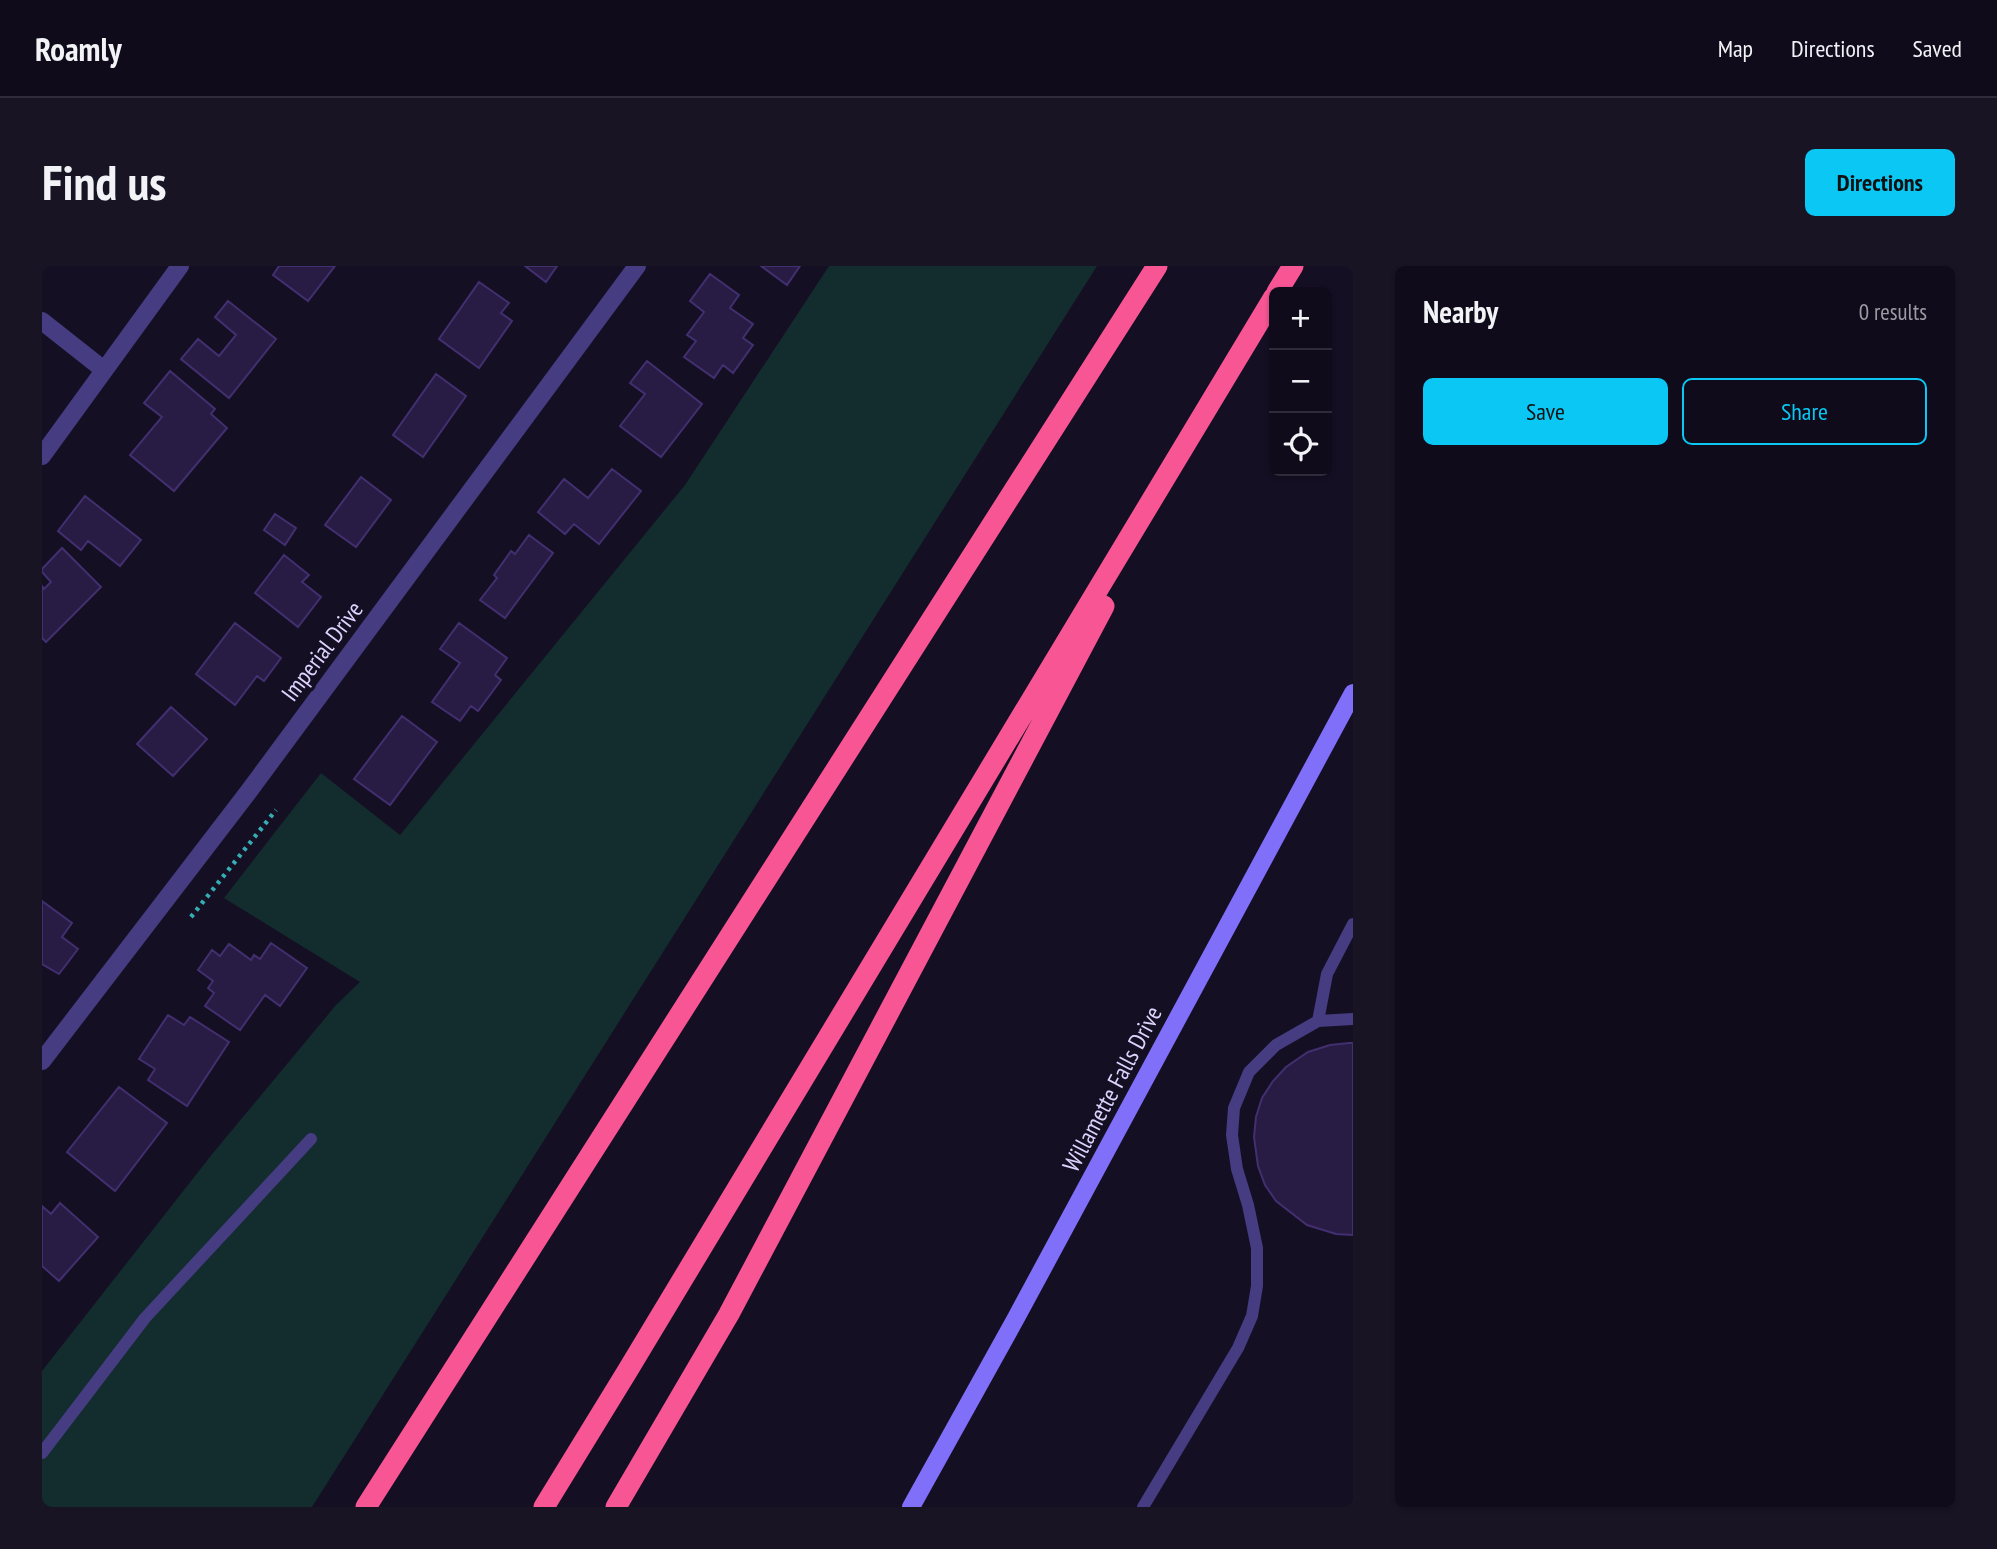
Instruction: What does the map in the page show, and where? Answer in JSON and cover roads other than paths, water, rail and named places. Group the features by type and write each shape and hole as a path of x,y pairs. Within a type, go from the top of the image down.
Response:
{"highway":[{"path":"366,1507 1157,266"},
{"path":"1280,287 1293,266"},
{"path":"544,1507 1269,305"},
{"path":"616,1507 729,1314 1218,391"}],"street":[{"path":"42,456 180,266"},
{"name":"Imperial Drive","path":"42,1061 249,790 637,266"},
{"path":"42,321 104,370"},
{"name":"Willamette Falls Drive","path":"911,1507 1353,693"}],"lane":[{"path":"1318,1021 1327,974 1353,925"},
{"path":"1143,1507 1238,1348 1252,1316 1257,1286 1257,1248 1237,1169 1232,1136 1234,1108 1249,1072 1276,1045 1318,1021 1353,1019"},
{"path":"42,1453 145,1318 311,1139"}]}
